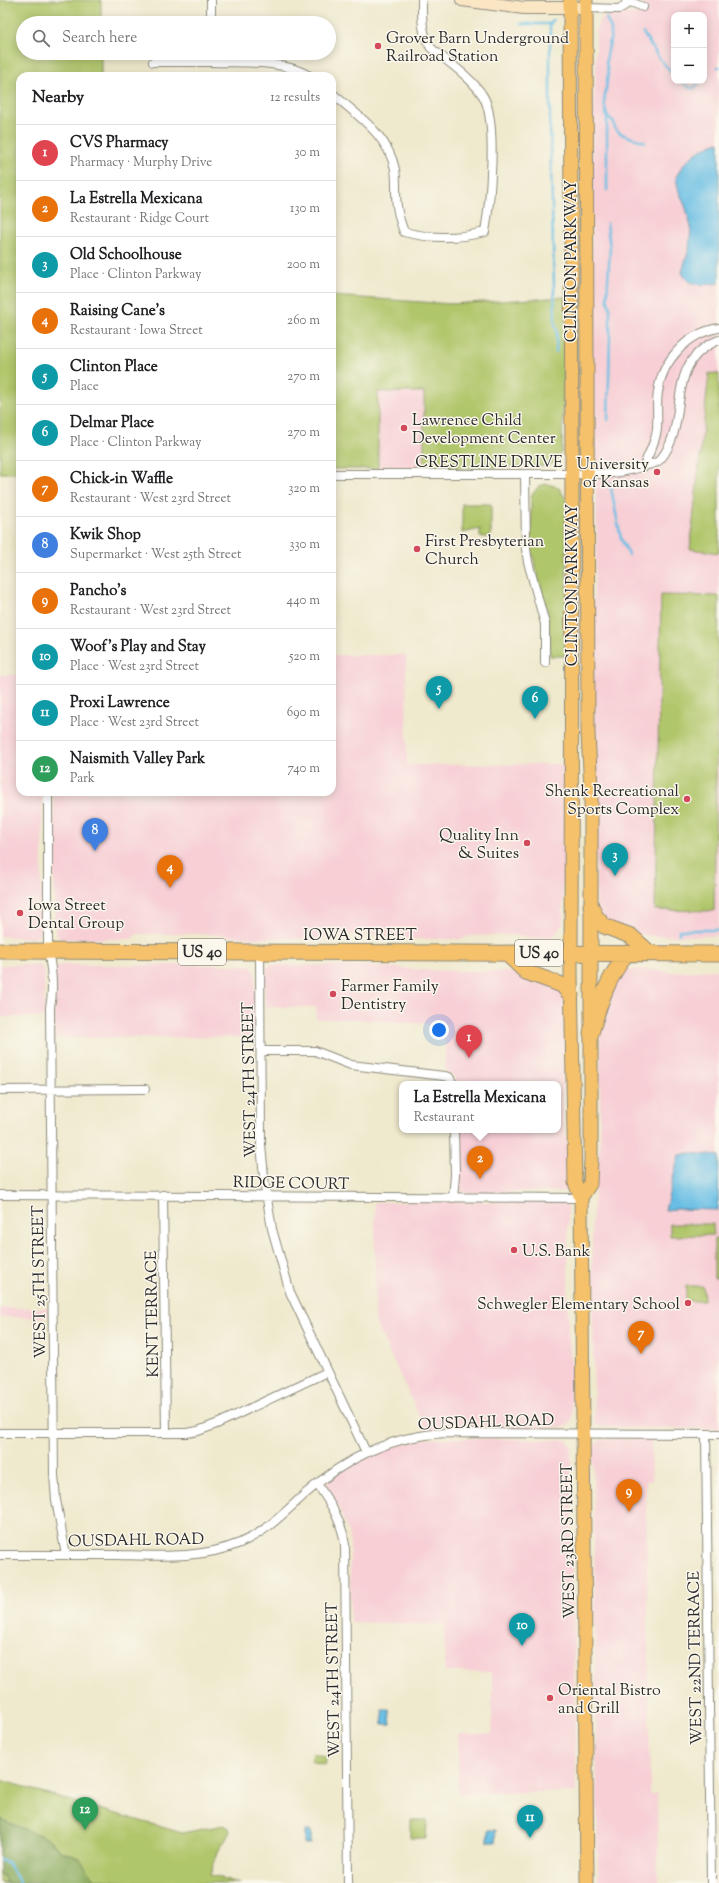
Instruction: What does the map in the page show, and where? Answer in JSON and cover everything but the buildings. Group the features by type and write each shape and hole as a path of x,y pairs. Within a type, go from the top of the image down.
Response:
{"highway":[{"path":"591,906 596,917 604,926 631,936 650,953"},
{"name":"IOWA STREET","path":"0,952 719,954"},
{"path":"506,953 526,972 562,985 571,994"},
{"path":"591,1033 601,1000 613,972 627,953"}],"main road":[{"name":"CLINTON PARKWAY","path":"570,4 572,475 571,953"},
{"name":"CLINTON PARKWAY","path":"586,4 588,734 591,775 591,953"},
{"name":"WEST 23RD STREET","path":"571,953 575,1183 581,1198 587,1883"},
{"name":"WEST 23RD STREET","path":"581,1198 590,1184 591,953"}],"street":[{"path":"210,0 210,16"},
{"path":"336,96 377,132 388,149 394,168 396,204 404,232 426,237 452,238 485,232 490,202 489,113 482,96 476,87 431,48 426,40 422,23 422,0"},
{"path":"462,0 524,8 570,4 586,4 619,8 628,1 643,8"},
{"path":"153,62 268,63 292,68 301,72"},
{"path":"644,466 657,429 658,392 666,367 680,348 689,340 719,328"},
{"name":"CRESTLINE DRIVE","path":"336,474 588,475 621,473 657,462 669,447 673,436 681,383 690,363 708,345 719,340"},
{"path":"525,475 526,549 530,570 545,624 545,663"},
{"name":"WEST 25TH STREET","path":"48,796 48,952 52,969 52,998 50,1007 50,1090 54,1433 56,1500 66,1555"},
{"name":"WEST 24TH STREET","path":"260,952 261,1145 266,1196 272,1229 283,1272 298,1310 366,1452"},
{"path":"260,1051 315,1051 351,1065 444,1076 449,1077 451,1081"},
{"path":"0,1090 145,1090"},
{"path":"452,1198 455,1175 454,1133"},
{"name":"RIDGE COURT","path":"0,1195 581,1198"},
{"name":"KENT TERRACE","path":"163,1195 166,1433"},
{"path":"0,1432 187,1433 207,1428 327,1372"},
{"name":"OUSDAHL ROAD","path":"0,1555 183,1556 222,1549 262,1532 338,1467 366,1452 393,1441 426,1435 583,1433 719,1434"},
{"name":"WEST 22ND TERRACE","path":"706,1434 710,1883"},
{"name":"WEST 24TH STREET","path":"317,1484 336,1512 343,1531 345,1545 348,1883"}],"shaded area":[{"name":"University of Kansas","path":"644,0 719,0 719,936 654,936 633,934 619,930 597,913 593,742 593,613 597,536 596,496 592,448 592,133 596,71 596,32 599,21 607,15 645,13"},
{"path":"378,392 424,392 424,469 378,469"},
{"path":"336,655 406,655 407,765 567,764 567,865 563,886 563,923 555,935 547,938 531,938 516,935 469,936 463,939 407,939 376,935 330,935 322,939 249,938 209,934 137,934 131,939 61,939 57,935 55,929 53,796 336,796"},
{"path":"0,675 16,675 16,796 43,796 41,930 38,936 34,938 0,936"},
{"path":"0,965 38,965 43,968 45,1017 0,1017"},
{"path":"250,965 255,972 255,1037 55,1038 54,972 57,966"},
{"path":"269,966 378,966 419,970 511,972 531,975 561,990 565,1000 566,1032 563,1064 563,1119 568,1145 570,1181 567,1191 465,1193 458,1189 460,1178 459,1133 561,1133 561,1081 456,1081 454,1076 445,1071 445,1025 352,1019 316,1019 316,1007 265,1007 264,973"},
{"path":"642,969 673,972 719,970 719,1429 602,1427 596,1424 594,1418 592,1222 600,1141 600,1023 621,971"},
{"path":"375,1202 563,1202 568,1205 568,1331 571,1360 572,1419 569,1425 562,1427 426,1430 375,1322"},
{"path":"0,1308 48,1308 48,1317 0,1317"},
{"path":"651,1438 652,1481 646,1481 650,1794 657,1794 658,1883 598,1883 593,1449 597,1442 602,1440"},
{"path":"426,1439 567,1440 571,1445 576,1792 458,1793 458,1734 492,1734 492,1672 445,1672 444,1626 442,1625 350,1622 350,1544 348,1531 338,1506 327,1489 327,1482 353,1463 387,1448"}],"green space":[{"path":"0,0 101,0 101,16 16,16 16,60 101,60 101,72 16,72 16,473 0,473"},
{"path":"336,296 451,304 566,297 562,451 554,463 545,466 424,469 424,392 378,392 378,469 336,469"},
{"path":"709,373 719,374 719,553 690,549"},
{"path":"547,484 558,487 566,499 567,656 550,656 548,614 531,550 531,496 539,486"},
{"path":"462,504 491,504 491,537 480,537 480,529 462,533"},
{"name":"Shenk Recreational Sports Complex","path":"661,595 719,596 714,911 655,910"},
{"path":"670,1224 713,1224 714,1235 670,1236"},
{"path":"714,1239 719,1239 719,1278 714,1278"},
{"path":"686,1286 703,1286 704,1301 686,1301"},
{"path":"313,1753 327,1757 325,1765 311,1761"},
{"path":"0,1780 182,1833 224,1825 229,1828 230,1832 219,1849 210,1875 239,1883 0,1883"},
{"path":"0,1819 49,1839 60,1851 79,1858 95,1879 134,1883 1,1883 6,1882 3,1875 0,1874"},
{"path":"410,1820 427,1820 426,1838 410,1838"}],"water":[{"path":"719,142 719,283 703,285 688,281 682,272 689,249 691,227 686,208 678,189 676,177 684,165 694,155 706,147"},
{"path":"690,1153 719,1156 718,1210 665,1210 679,1155"},
{"path":"382,1709 389,1709 391,1724 383,1724"},
{"path":"488,1830 496,1830 495,1842 488,1842"},
{"path":"305,1831 311,1831 311,1844 305,1844"}],"waterway":[{"path":"606,18 611,29 606,61 608,74 604,102 607,116 607,190"},
{"path":"553,20 550,24 550,125 555,325 557,330 556,352"},
{"path":"521,24 550,24"},
{"path":"643,33 659,58 671,72"},
{"path":"685,84 690,88 694,88 698,84"},
{"path":"606,115 614,122 614,126 620,133 645,142"},
{"path":"607,223 610,248 607,298 610,308 608,420"},
{"path":"610,483 621,539 629,555"},
{"path":"679,934 679,930 719,930"},
{"path":"0,1859 7,1862 20,1883"}],"place":[{"name":"Grover Barn Underground Railroad Station","path":"378,46"},
{"name":"Lawrence Child Development Center","path":"404,428"},
{"name":"University of Kansas","path":"657,472"},
{"name":"First Presbyterian Church","path":"417,549"},
{"name":"Clinton Place","path":"439,709"},
{"name":"Delmar Place","path":"535,719"},
{"name":"Shenk Recreational Sports Complex","path":"687,799"},
{"name":"Quality Inn & Suites","path":"527,843"},
{"name":"Kwik Shop","path":"95,851"},
{"name":"Old Schoolhouse","path":"615,876"},
{"name":"Raising Cane's","path":"170,888"},
{"name":"Iowa Street Dental Group","path":"20,913"},
{"name":"Farmer Family Dentistry","path":"333,994"},
{"name":"CVS Pharmacy","path":"469,1058"},
{"name":"La Estrella Mexicana","path":"480,1179"},
{"name":"U.S. Bank","path":"514,1250"},
{"name":"Schwegler Elementary School","path":"688,1303"},
{"name":"Chick-in Waffle","path":"641,1354"},
{"name":"Pancho's","path":"629,1512"},
{"name":"Woof's Play and Stay","path":"522,1646"},
{"name":"Oriental Bistro and Grill","path":"550,1698"},
{"name":"Naismith Valley Park","path":"85,1830"},
{"name":"Proxi Lawrence","path":"530,1838"}]}
